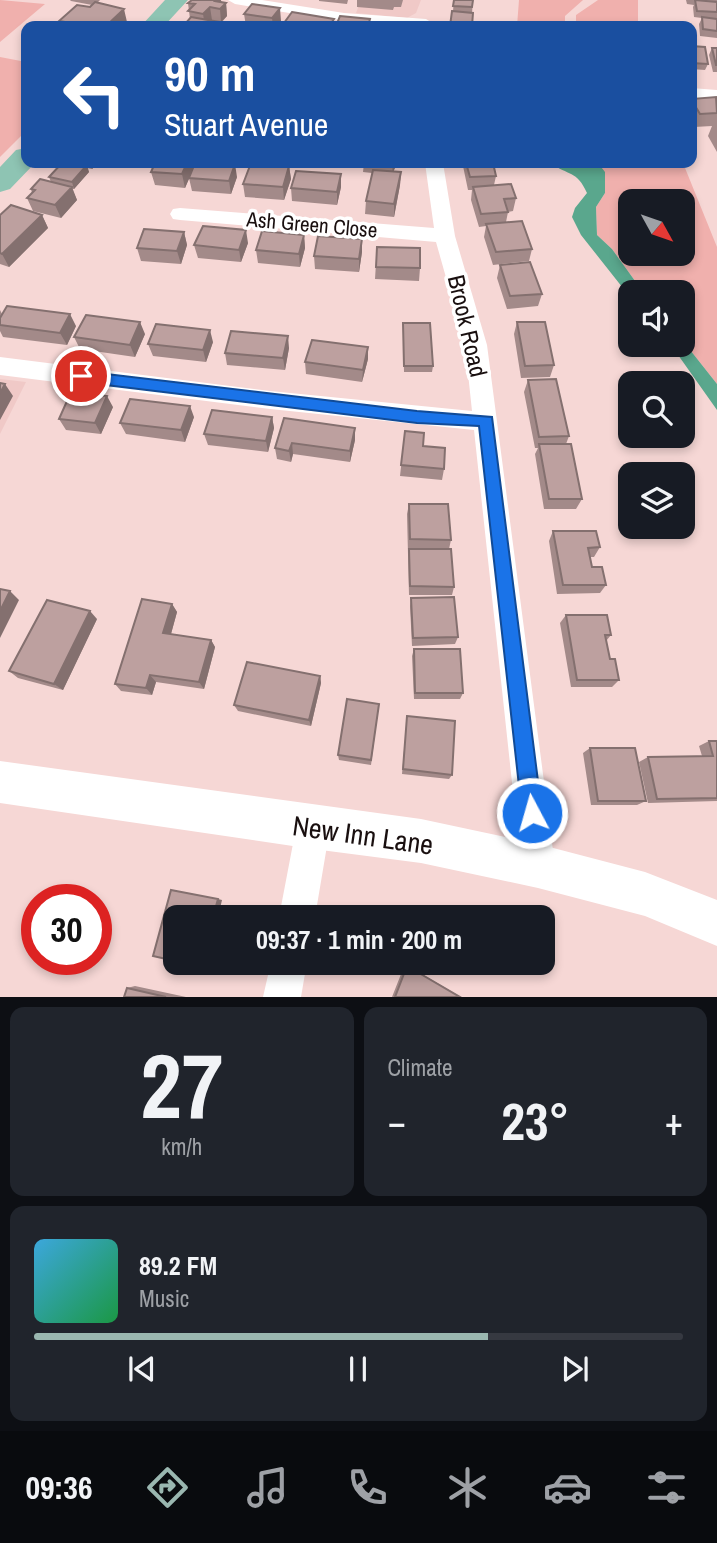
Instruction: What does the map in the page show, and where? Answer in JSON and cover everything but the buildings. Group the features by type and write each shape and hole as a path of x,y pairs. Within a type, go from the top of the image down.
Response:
{"main road":[{"path":"157,21 177,0"},
{"path":"0,183 21,161"}],"street":[{"path":"235,0 344,18 427,21"},
{"path":"697,93 717,95"},
{"name":"Brook Road","path":"435,168 445,236 475,345 538,866"},
{"name":"Ash Green Close","path":"180,214 445,236"},
{"path":"0,366 297,403 442,419 486,421"},
{"name":"New Inn Lane","path":"0,782 313,828 421,841 538,866 645,894 717,923"},
{"path":"299,905 313,828"},
{"path":"282,997 286,975"}],"shaded area":[{"path":"0,0 45,4 25,21 21,21 21,24 0,42"},
{"path":"361,0 421,0 416,13 407,18 356,13"},
{"path":"519,0 583,0 565,16 565,21 517,21"},
{"path":"598,0 638,0 638,21 576,21 576,15"},
{"path":"0,57 21,61 21,136 0,157"},
{"path":"559,168 602,168 605,172 605,193 596,207 597,235 618,257 618,266 624,266 634,280 618,282 581,235 572,217 575,208 587,193 580,180"},
{"path":"601,168 685,168 694,189 618,189 618,257 597,235 596,207 605,193"},
{"path":"695,193 717,247 717,384 695,356 695,280 634,280 624,266 695,266"},
{"path":"695,356 717,384 717,410 695,379 695,371 689,371 679,357"},
{"path":"0,379 26,382 0,434"}],"route":[{"path":"81,376 417,417 486,421 532,813"}]}
